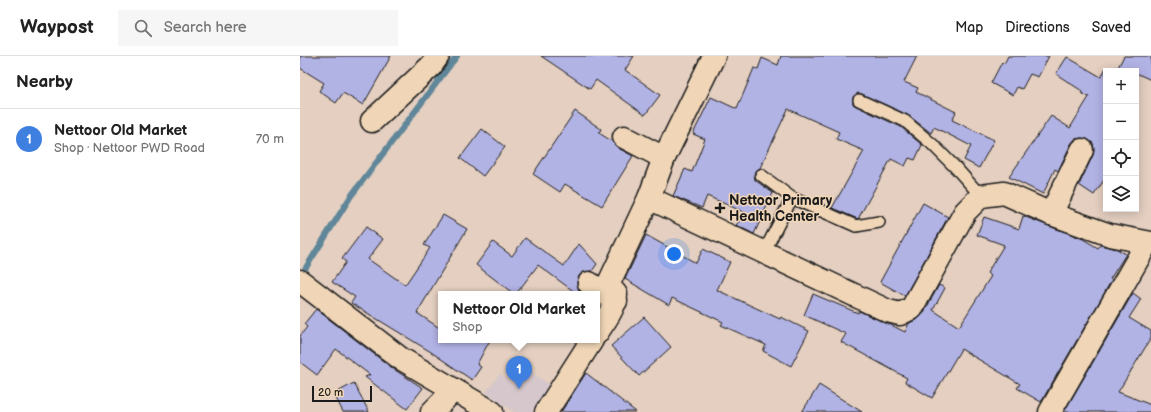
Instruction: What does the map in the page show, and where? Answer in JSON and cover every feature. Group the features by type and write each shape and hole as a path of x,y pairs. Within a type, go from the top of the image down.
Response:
{"street":[{"path":"600,328 614,307 616,301 616,294 608,285 649,198 664,158 714,56"},
{"path":"372,121 431,59"},
{"path":"624,137 664,158"},
{"path":"1052,214 1082,150"},
{"path":"649,198 888,311 900,314 912,308 965,212 981,196 1004,193 1052,214 1110,235 1149,243 1050,412"},
{"path":"589,283 616,301"},
{"path":"307,287 400,358 492,412"},
{"path":"546,412 590,343"},
{"path":"432,412 454,390"}],"lane":[{"path":"859,100 905,121 932,144 981,196"},
{"path":"761,175 792,198 856,226 879,222"},
{"path":"764,252 792,198"}],"shaded area":[{"path":"523,366 551,386 532,412 514,412 486,392 500,374 511,382"}],"building":[{"path":"300,56 391,56 363,105 343,93 336,103 319,91 324,83 300,68"},
{"path":"541,56 634,56 625,70 660,95 645,115 596,80 590,89"},
{"path":"781,56 917,56 904,82 918,88 916,92 956,112 952,120 994,140 979,168 964,160 971,146 934,127 931,133 908,115 858,93 853,97 853,104 901,127 922,145 915,160 909,158 905,166 891,159 858,219 832,208 864,151 836,139 839,132 788,109 760,168 754,174 755,180 773,193 754,234 736,225 746,213 707,196 702,208 673,196 685,169 692,172 705,139 693,134 711,97 737,109 754,68 758,69 762,58 778,65"},
{"path":"1008,56 1049,56 1038,77 1030,74 1022,89 1017,87 1013,95 991,83 1002,62 1004,64"},
{"path":"1124,56 1151,56 1151,80 1139,74 1139,68 1118,68"},
{"path":"1067,57 1101,77 1103,73 1103,182 1094,195 1079,185 1093,155 1093,143 1087,139 1075,139 1071,144 1058,171 1055,169 1043,194 1009,177 1051,116 1070,128 1089,97 1081,93 1082,91 1056,74"},
{"path":"575,111 601,129 599,133 613,142 618,148 633,156 602,206 565,184 560,192 533,174"},
{"path":"482,129 505,147 483,176 460,158"},
{"path":"923,203 948,217 905,296 880,282"},
{"path":"443,215 467,229 417,313 438,327 438,343 488,343 477,364 481,367 472,380 431,352 351,303 355,297 332,282 346,262 342,259 366,227 383,239 368,259 405,285 430,248 424,245"},
{"path":"1023,216 1083,239 1098,248 1100,245 1117,249 1126,254 1110,279 1112,280 1041,402 1017,388 1020,384 961,349 932,398 905,382 907,378 841,342 846,334 804,315 813,294 858,313 859,311 905,332 909,323 918,319 923,314 939,285 945,288 933,310 959,327 991,276 987,273 1004,245 977,235 984,217 1019,229"},
{"path":"646,235 696,263 703,249 730,262 717,290 780,319 781,317 809,331 791,366 763,351 766,345 721,325 723,322 672,298 669,305 625,279"},
{"path":"525,238 564,266 579,244 597,264 592,271 584,272 579,276 577,283 578,291 573,291 538,265 518,291 510,291 476,265 493,242 512,256"},
{"path":"1133,293 1141,299 1129,318 1151,331 1151,338 1118,392 1151,405 1151,412 1064,412"},
{"path":"316,309 392,368 423,388 407,409 365,377 370,375 336,349 317,375 300,362 300,336 307,327 304,324"},
{"path":"644,317 671,347 639,376 611,346"},
{"path":"586,373 636,412 561,412"},
{"path":"354,383 369,412 343,412 334,394"},
{"path":"819,385 862,412 802,412"}],"waterway":[{"path":"300,277 351,196 457,56"}],"place":[{"name":"Nettoor Primary Health Center","path":"720,208"},
{"name":"Nettoor Old Market","path":"519,389"}]}
